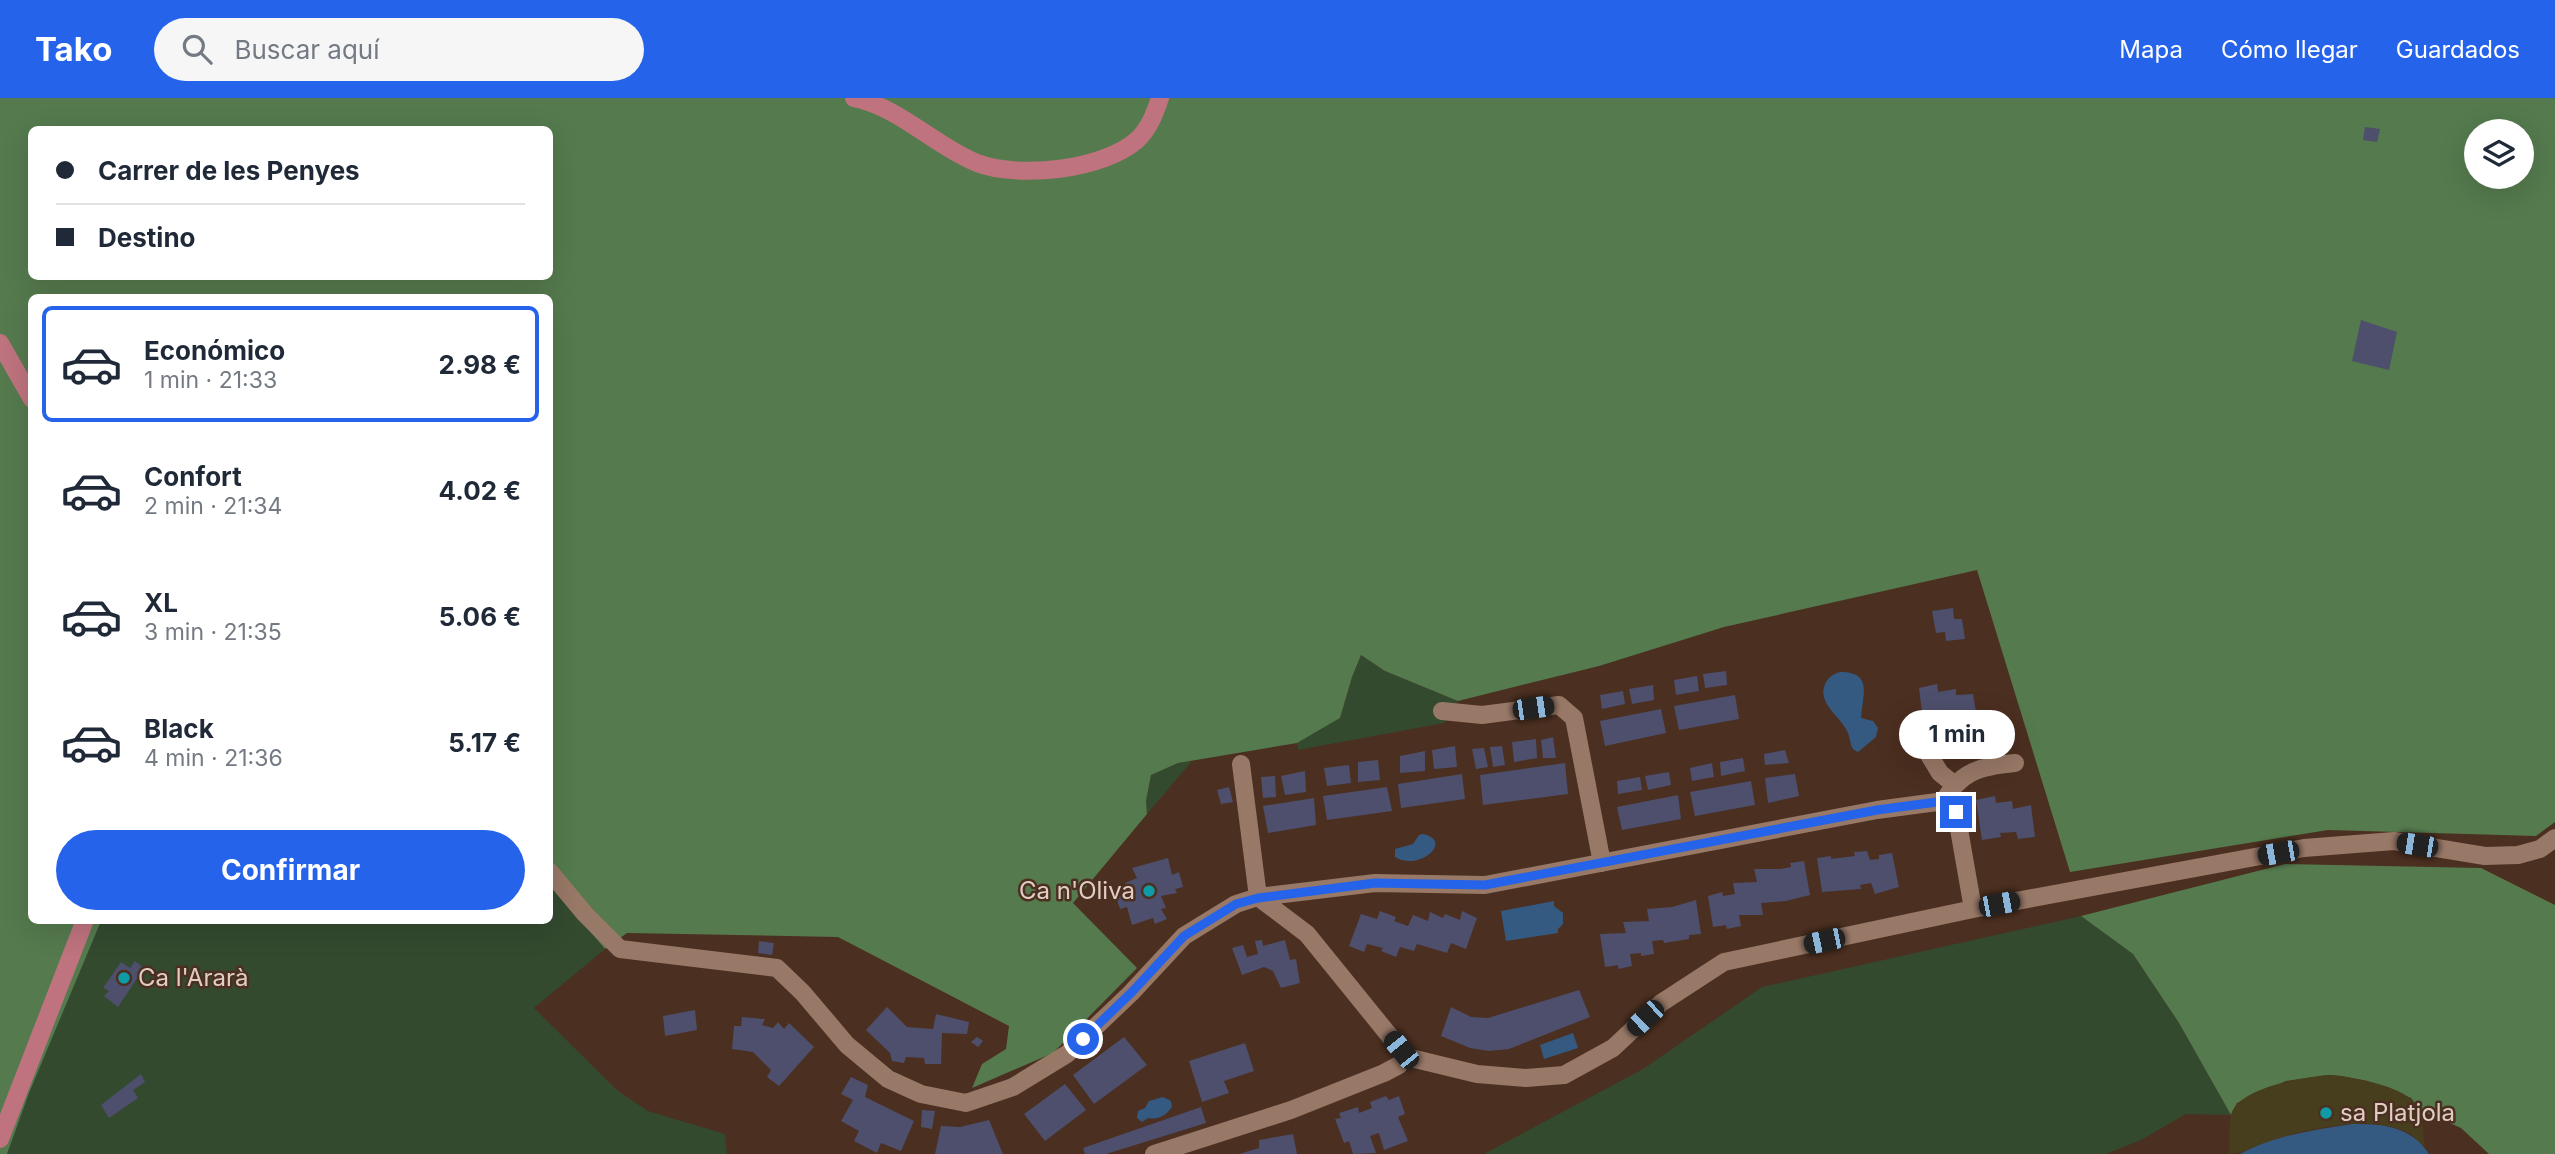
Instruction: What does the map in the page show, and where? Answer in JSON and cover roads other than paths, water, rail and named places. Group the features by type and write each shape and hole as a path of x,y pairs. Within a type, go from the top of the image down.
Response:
{"main road":[{"path":"854,98 871,102 900,116 978,163 998,169 1032,171 1082,164 1118,153 1144,132 1152,121 1160,98"},
{"path":"0,343 28,392"},
{"path":"0,1139 83,924"}],"street":[{"path":"1442,711 1482,715 1559,705 1574,718 1602,863"},
{"path":"1923,745 1940,773 1955,785"},
{"path":"1942,806 1949,791 1965,775 1988,765 2015,763"},
{"path":"1241,764 1258,898 1307,934 1405,1058 1476,1074 1526,1077 1564,1075 1613,1048 1661,1003 1724,962 1973,909 2304,848 2395,841 2485,856 2518,855 2540,849 2555,838"},
{"path":"553,876 585,914 620,949 776,968 803,993 847,1045 887,1079 921,1094 966,1102 1013,1087 1067,1055 1131,993 1184,936 1236,904 1258,898 1375,883 1485,885 1766,829 1937,802 1956,812 1973,909"},
{"path":"1154,1154 1291,1110 1384,1073 1405,1058"}],"water":[{"path":"1840,672 1851,673 1862,681 1864,694 1861,718 1873,721 1878,728 1876,737 1858,752 1853,749 1845,727 1830,709 1824,696 1826,682"},
{"path":"1419,835 1432,838 1435,843 1430,854 1414,861 1395,857 1395,849 1413,844"},
{"path":"1554,901 1554,906 1563,913 1563,924 1558,933 1506,941 1501,911"},
{"path":"1573,1033 1578,1048 1544,1059 1540,1045"},
{"path":"1163,1097 1171,1101 1172,1107 1164,1115 1142,1122 1137,1118 1138,1111 1145,1108 1149,1101"},
{"path":"2353,1124 2396,1128 2414,1138 2429,1154 2240,1154 2281,1138"}],"place":[{"name":"Ca n'Oliva","path":"1149,891"},
{"name":"Ca l'Ararà","path":"124,978"},
{"name":"sa Platjola","path":"2326,1113"}]}
